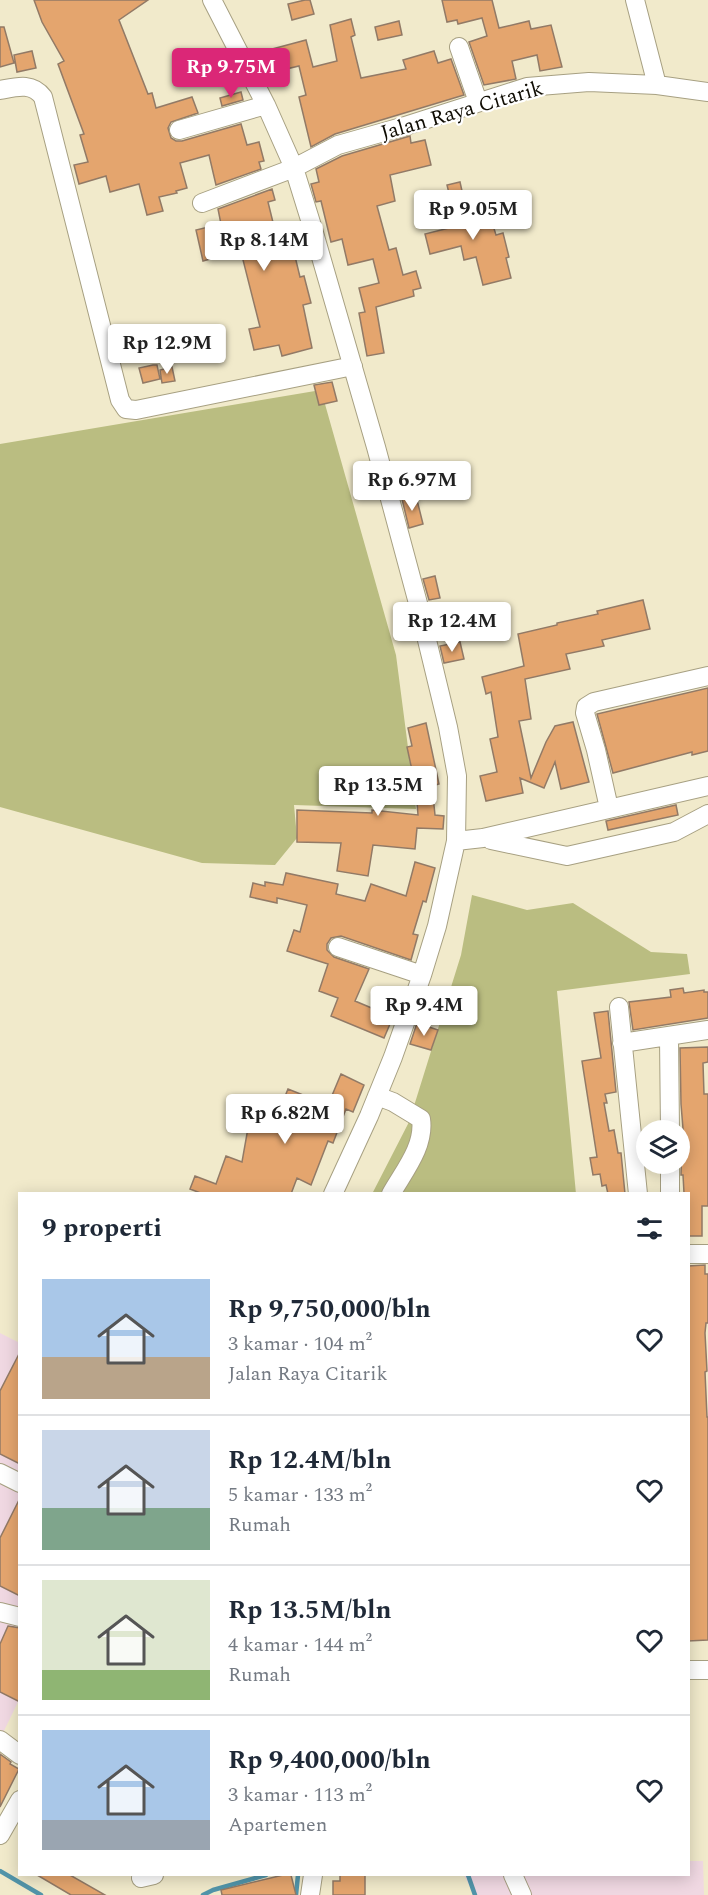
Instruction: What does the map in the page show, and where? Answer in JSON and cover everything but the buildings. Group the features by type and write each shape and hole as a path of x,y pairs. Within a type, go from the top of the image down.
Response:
{"street":[{"path":"212,0 266,105 294,168 324,266 407,562 448,727 457,776 456,842 437,926 422,975 377,1096 334,1192"},
{"path":"635,0 657,84"},
{"path":"459,47 478,102"},
{"name":"Jalan Raya Citarik","path":"202,203 294,168 338,146 527,87 589,81 657,84 708,92"},
{"path":"0,90 28,86 39,91 43,97 120,400 126,409 136,410 352,366"},
{"path":"179,130 266,105"},
{"path":"609,808 585,713 586,707 594,702 708,676"},
{"path":"456,842 483,838 708,786"},
{"path":"483,838 567,856 674,832 708,814"},
{"path":"338,947 422,975"},
{"path":"619,1007 638,1192"},
{"path":"622,1043 669,1038 708,1030"},
{"path":"669,1038 670,1120"},
{"path":"377,1096 393,1102 421,1119 421,1138 392,1192"},
{"path":"670,1174 670,1192"},
{"path":"690,1254 708,1254"},
{"path":"0,1473 18,1482"},
{"path":"0,1612 18,1616"},
{"path":"690,1670 708,1670"},
{"path":"0,1740 18,1754"},
{"path":"0,1835 18,1804"},
{"path":"310,1895 313,1876"},
{"path":"513,1876 522,1895"}],"shaded area":[{"path":"0,1333 18,1342 18,1702 0,1739"},
{"path":"690,1861 703,1861 704,1895 474,1895 464,1876 690,1876"}],"green space":[{"path":"321,390 396,655 416,809 294,805 297,838 275,865 202,863 0,807 0,444"},
{"path":"472,895 527,910 573,903 651,952 687,954 690,974 557,991 576,1192 373,1192 409,1122 461,955"}],"waterway":[{"path":"0,1871 41,1895"},
{"path":"203,1895 262,1876"},
{"path":"296,1895 298,1876"},
{"path":"468,1876 475,1895"}]}
